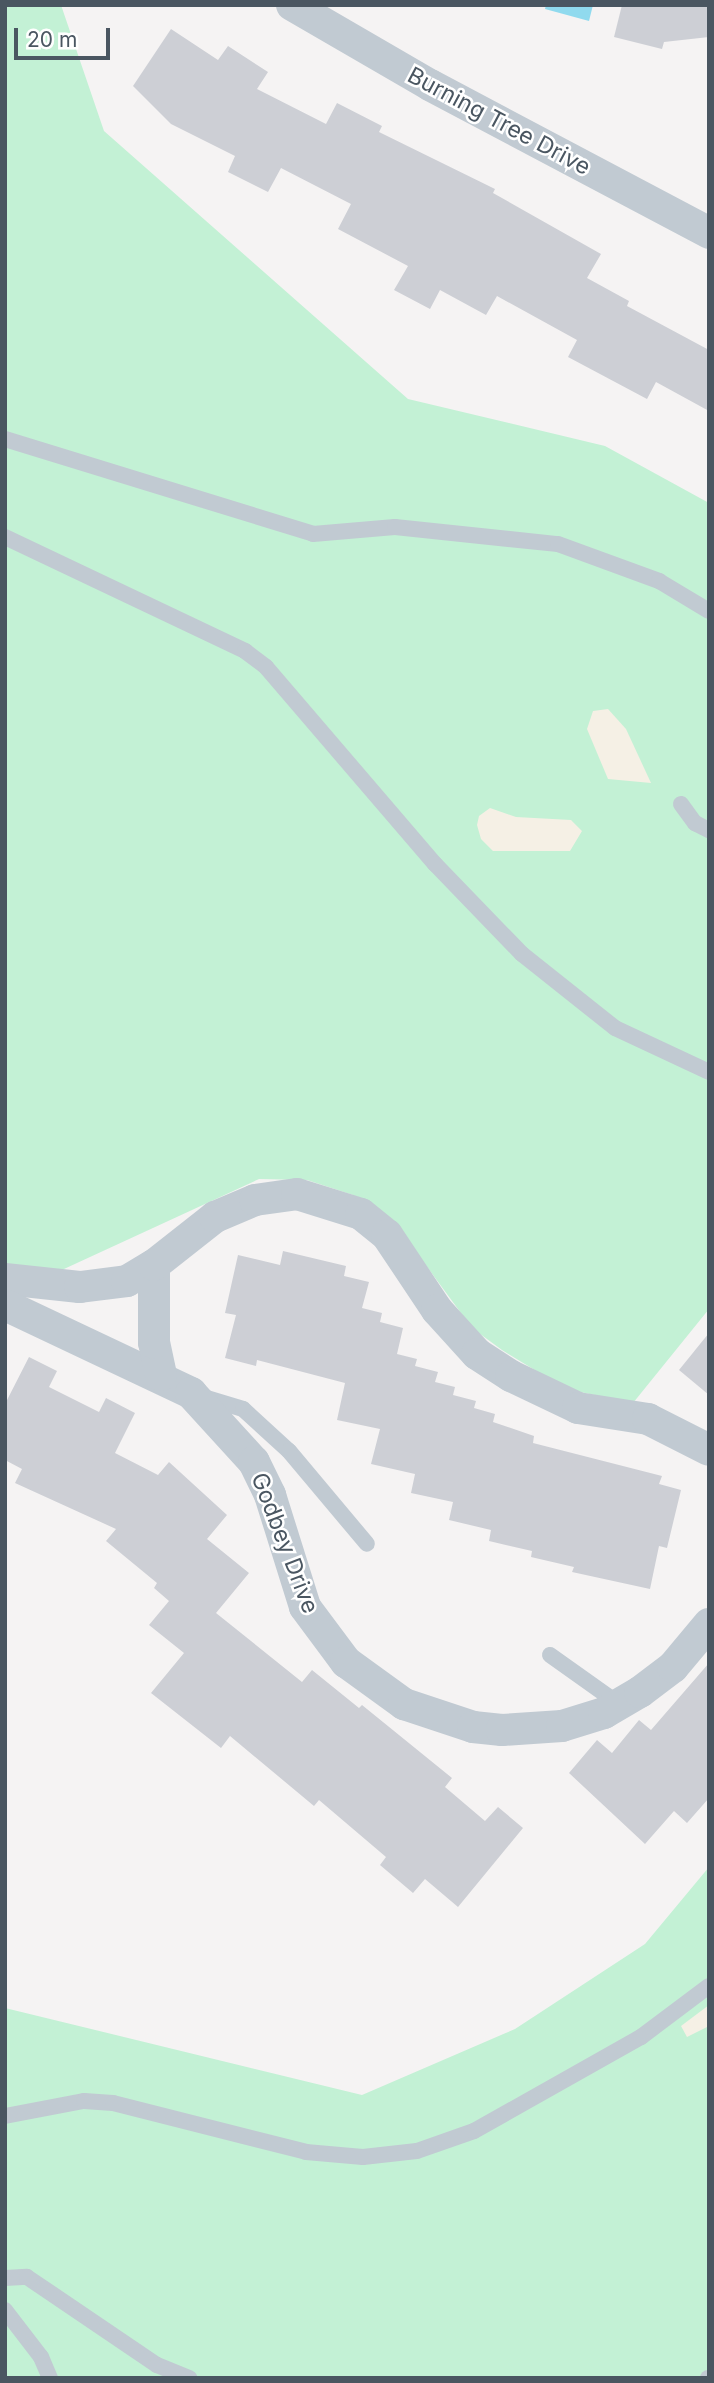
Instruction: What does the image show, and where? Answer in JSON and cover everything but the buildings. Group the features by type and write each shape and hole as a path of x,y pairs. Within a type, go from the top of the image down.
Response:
{"street":[{"name":"Burning Tree Drive","path":"292,5 430,85 709,233"},
{"path":"5,1279 80,1287 127,1281 154,1265 215,1217 255,1200 296,1194 330,1202 361,1214 387,1236 437,1310 477,1354 578,1408 648,1419 709,1450"},
{"path":"154,1265 154,1343 161,1375"},
{"name":"Godbey Drive","path":"5,1305 78,1342 161,1375 191,1393 254,1462 271,1495 305,1607 346,1662 404,1704 473,1727 502,1730 562,1726 619,1704 674,1667 709,1624"}],"lane":[{"path":"5,439 313,534 395,527 558,544 659,581 709,611"},
{"path":"5,537 245,651 267,667 435,864 522,954 615,1028 709,1072"},
{"path":"681,804 695,823 709,830"},
{"path":"191,1393 243,1409 289,1451 367,1544"},
{"path":"550,1655 619,1704"},
{"path":"5,2116 84,2102 113,2103 306,2152 363,2157 417,2151 474,2131 641,2037 709,1986"},
{"path":"5,2278 27,2277 157,2365 190,2378"},
{"path":"5,2310 41,2357 50,2378"}],"green space":[{"path":"5,5 61,5 104,131 408,399 605,446 709,503 709,1309 633,1403 566,1389 502,1350 472,1328 397,1226 353,1195 307,1180 259,1179 51,1275 5,1264"},
{"path":"709,1867 709,2378 5,2378 5,2008 362,2095 515,2029 645,1944"}],"sand":[{"path":"608,709 626,729 651,783 608,779 587,729 593,711"},
{"path":"490,808 516,817 571,820 582,831 570,851 493,851 481,839 477,825 479,816"},
{"path":"709,2005 709,2026 687,2037 681,2026"}],"water":[{"path":"546,5 593,5 589,21 545,9"}]}
